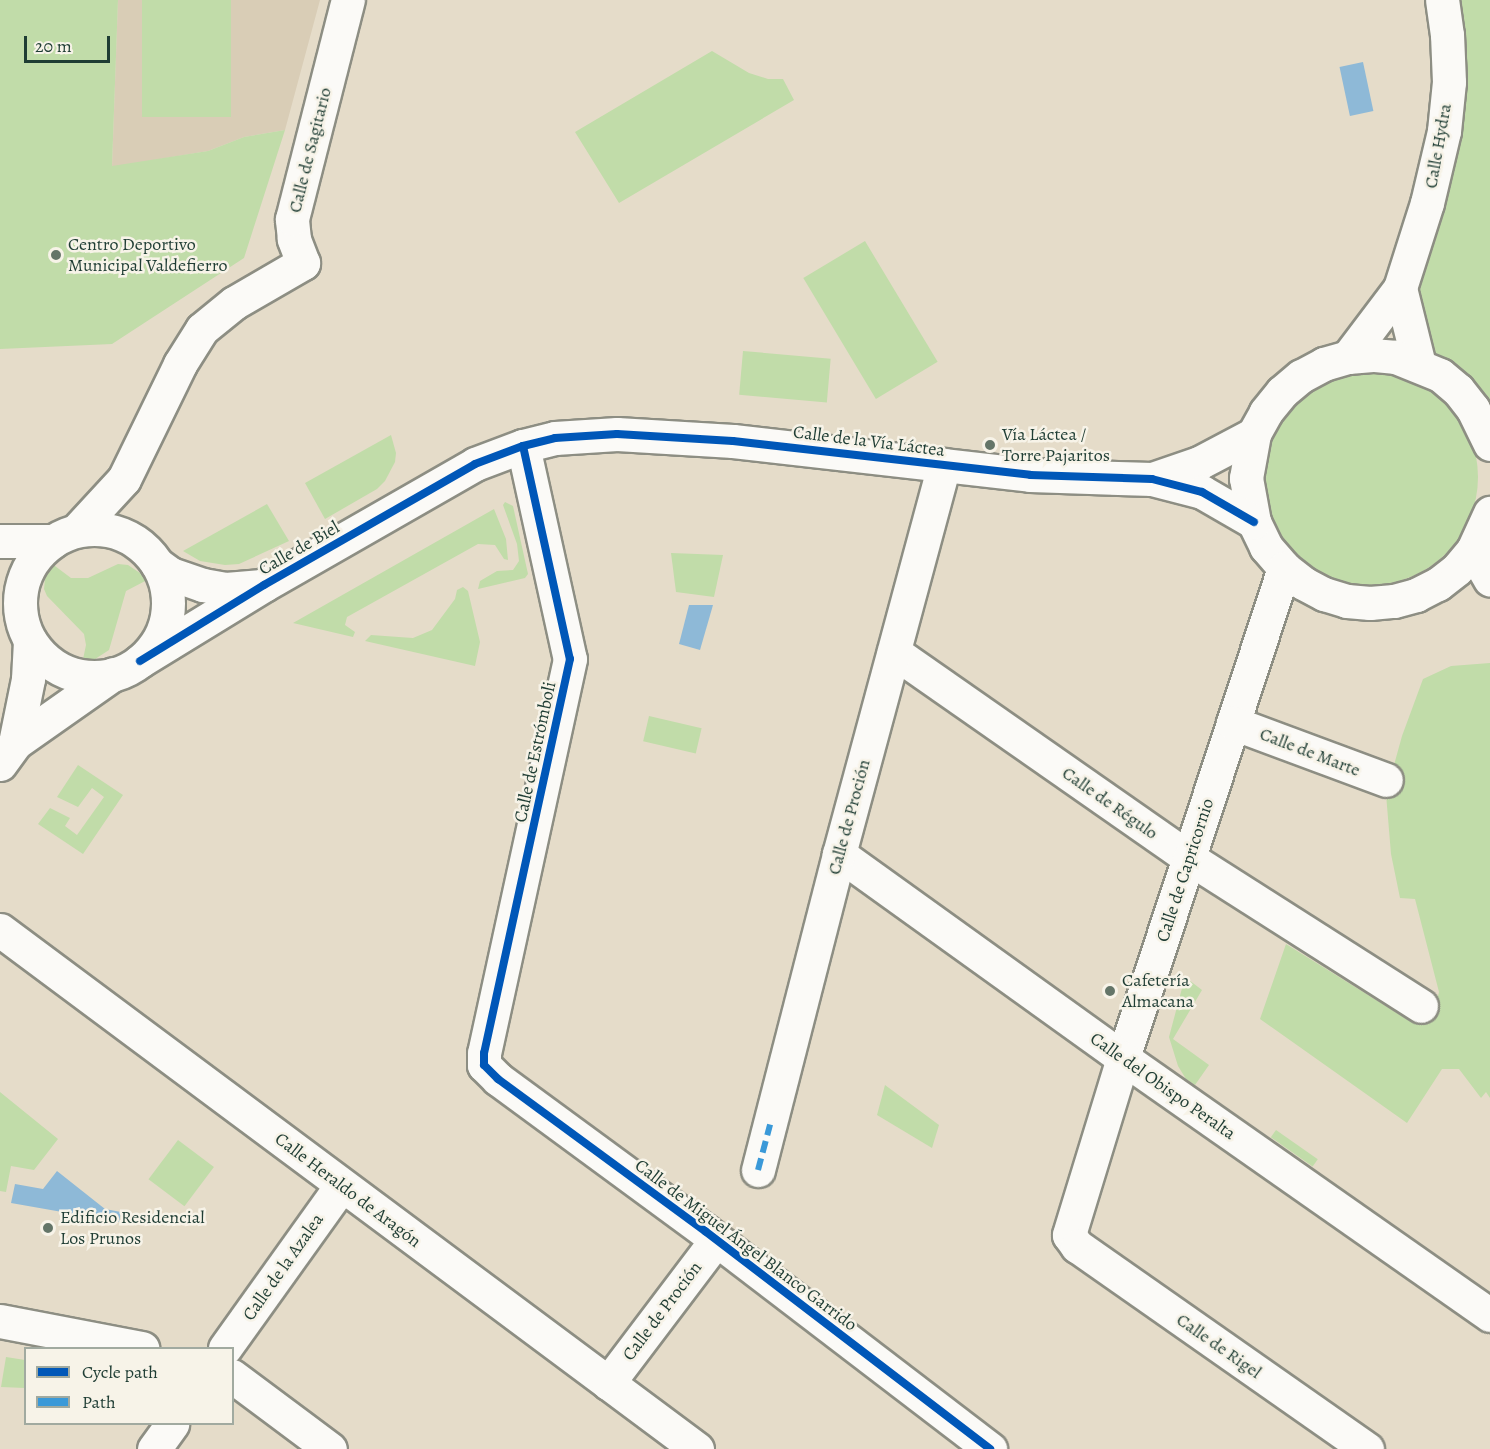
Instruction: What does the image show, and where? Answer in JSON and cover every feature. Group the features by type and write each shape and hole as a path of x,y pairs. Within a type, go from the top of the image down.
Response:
{"street":[{"name":"Calle de Sagitario","path":"65,535 124,479 180,364 202,329 227,308 303,263 294,239 292,219 348,0"},
{"name":"Calle Hydra","path":"1348,357 1400,288 1427,203 1444,131 1449,82 1447,35 1442,0"},
{"path":"1400,288 1419,365"},
{"path":"1488,435 1473,409 1458,390 1440,375 1396,357 1372,355 1348,357 1323,364 1301,376 1282,392 1266,412 1254,434 1246,478 1254,522 1266,546 1284,568 1303,583 1324,594 1347,601 1370,603 1416,595 1438,584 1457,569 1473,550 1490,513"},
{"name":"Calle de la Vía Láctea","path":"475,464 523,446 555,438 617,434 733,441 1041,476 1152,479 1202,492 1254,522"},
{"name":"Calle de la Vía Láctea","path":"1152,479 1199,463 1254,434"},
{"name":"Calle de Estrómboli","path":"484,1065 484,1053 570,658 523,446"},
{"name":"Calle de Biel","path":"8,753 127,668 264,585 475,464"},
{"name":"Calle de Proción","path":"758,1170 839,854 944,465"},
{"path":"124,479 135,541"},
{"path":"0,541 65,535 97,529 117,532 135,541 158,564 165,581 167,616 157,640 127,668 94,677 75,675 57,667 42,656 30,641 22,622 19,601 21,587 29,567 42,549 65,535"},
{"path":"1473,550 1490,580"},
{"name":"Calle de Biel","path":"158,564 186,580 217,588 240,589 264,585"},
{"name":"Calle de Capricornio","path":"1072,1241 1070,1227 1123,1058 1284,568"},
{"path":"0,574 19,601"},
{"name":"Calle de Biel","path":"8,753 28,679 30,641"},
{"name":"Calle de Régulo","path":"894,652 1189,858 1420,1006"},
{"name":"Calle de Marte","path":"1233,723 1386,780"},
{"name":"Calle del Obispo Peralta","path":"839,854 1123,1058 1490,1315"},
{"name":"Calle Heraldo de Aragón","path":"0,930 697,1449"},
{"name":"Calle de Miguel Ángel Blanco Garrido","path":"484,1065 498,1079 716,1240 990,1449"},
{"name":"Calle de la Azalea","path":"226,1347 341,1186"},
{"name":"Calle de Proción","path":"608,1383 716,1240"},
{"name":"Calle de Rigel","path":"1072,1241 1332,1439 1367,1449"},
{"path":"0,1321 137,1347"},
{"path":"234,1377 330,1449"},
{"path":"154,1449 171,1425"}],"shaded area":[{"path":"118,0 320,0 285,130 244,137 208,151 112,167"}],"green space":[{"name":"Centro Deportivo Municipal Valdefierro","path":"0,0 118,0 112,166 208,151 244,137 285,130 244,258 112,344 0,349"},
{"path":"142,0 231,0 231,117 142,117"},
{"path":"1455,0 1490,0 1490,409 1466,379 1422,342 1411,312"},
{"path":"712,51 749,73 768,79 783,79 794,100 619,203 575,132"},
{"path":"865,241 938,362 876,399 803,278"},
{"path":"743,351 831,359 827,403 739,395"},
{"path":"1370,369 1391,371 1411,377 1430,387 1453,408 1470,436 1476,456 1478,477 1476,498 1470,518 1460,537 1439,560 1411,577 1391,583 1370,585 1349,583 1329,577 1310,567 1287,546 1270,518 1264,498 1262,477 1264,456 1270,436 1280,417 1301,394 1329,377 1349,371"},
{"path":"391,435 396,453 395,462 385,481 377,489 325,519 305,483"},
{"path":"505,502 513,506 528,574 525,578 478,589 480,581 497,571 513,570 519,561 517,544 503,505"},
{"path":"267,504 289,541 239,564 225,565 200,561 183,551"},
{"path":"494,509 506,539 508,560 504,559 495,545 478,544 347,617 345,625 355,632 353,637 293,623"},
{"path":"671,553 723,555 714,597 676,592"},
{"path":"47,560 71,578 88,578 118,564 128,565 149,579 126,591 109,650 89,663 82,664 86,645 84,634 47,596 44,589"},
{"path":"463,587 468,591 480,642 475,666 365,641 371,635 413,638 432,630 455,599 457,590"},
{"path":"1490,663 1490,1098 1486,1092 1481,1098 1459,1069 1442,1069 1407,1123 1260,1019 1286,944 1413,1023 1432,993 1438,996 1439,992 1415,899 1400,898 1391,854 1386,794 1402,736 1423,679 1451,666"},
{"path":"649,716 702,728 696,753 643,741"},
{"path":"78,765 123,795 83,854 38,824 50,808 70,818 65,826 77,835 104,797 92,788 78,807 57,797"},
{"path":"1185,977 1202,990 1173,1039 1209,1065 1195,1085 1186,1079 1178,1066 1169,1037"},
{"path":"885,1085 939,1125 932,1148 877,1115"},
{"path":"0,1092 58,1139 34,1170 11,1166 6,1192 0,1191"},
{"path":"1276,1130 1318,1159 1313,1167 1271,1137"},
{"path":"178,1140 214,1167 184,1206 149,1179"},
{"path":"6,1357 24,1360 24,1388 1,1387"}],"water":[{"path":"1363,62 1373,111 1350,116 1340,67"},
{"path":"689,605 713,605 700,650 679,644"},
{"path":"57,1171 105,1209 121,1212 119,1222 11,1203 15,1184 43,1189"}],"marked path":[{"path":"758,1170 770,1125"}],"cycle path":[{"path":"140,661 264,585 475,464 523,446 555,438 617,434 733,441 1030,475 1152,479 1202,492 1254,522"},
{"path":"523,446 570,659 484,1053 484,1065 498,1079 705,1231 990,1449"}],"place":[{"name":"Centro Deportivo Municipal Valdefierro","path":"56,255"},
{"name":"Vía Láctea / Torre Pajaritos","path":"990,445"},
{"name":"Cafetería Almacana","path":"1110,991"},
{"name":"Edificio Residencial Los Prunos","path":"48,1228"}]}
